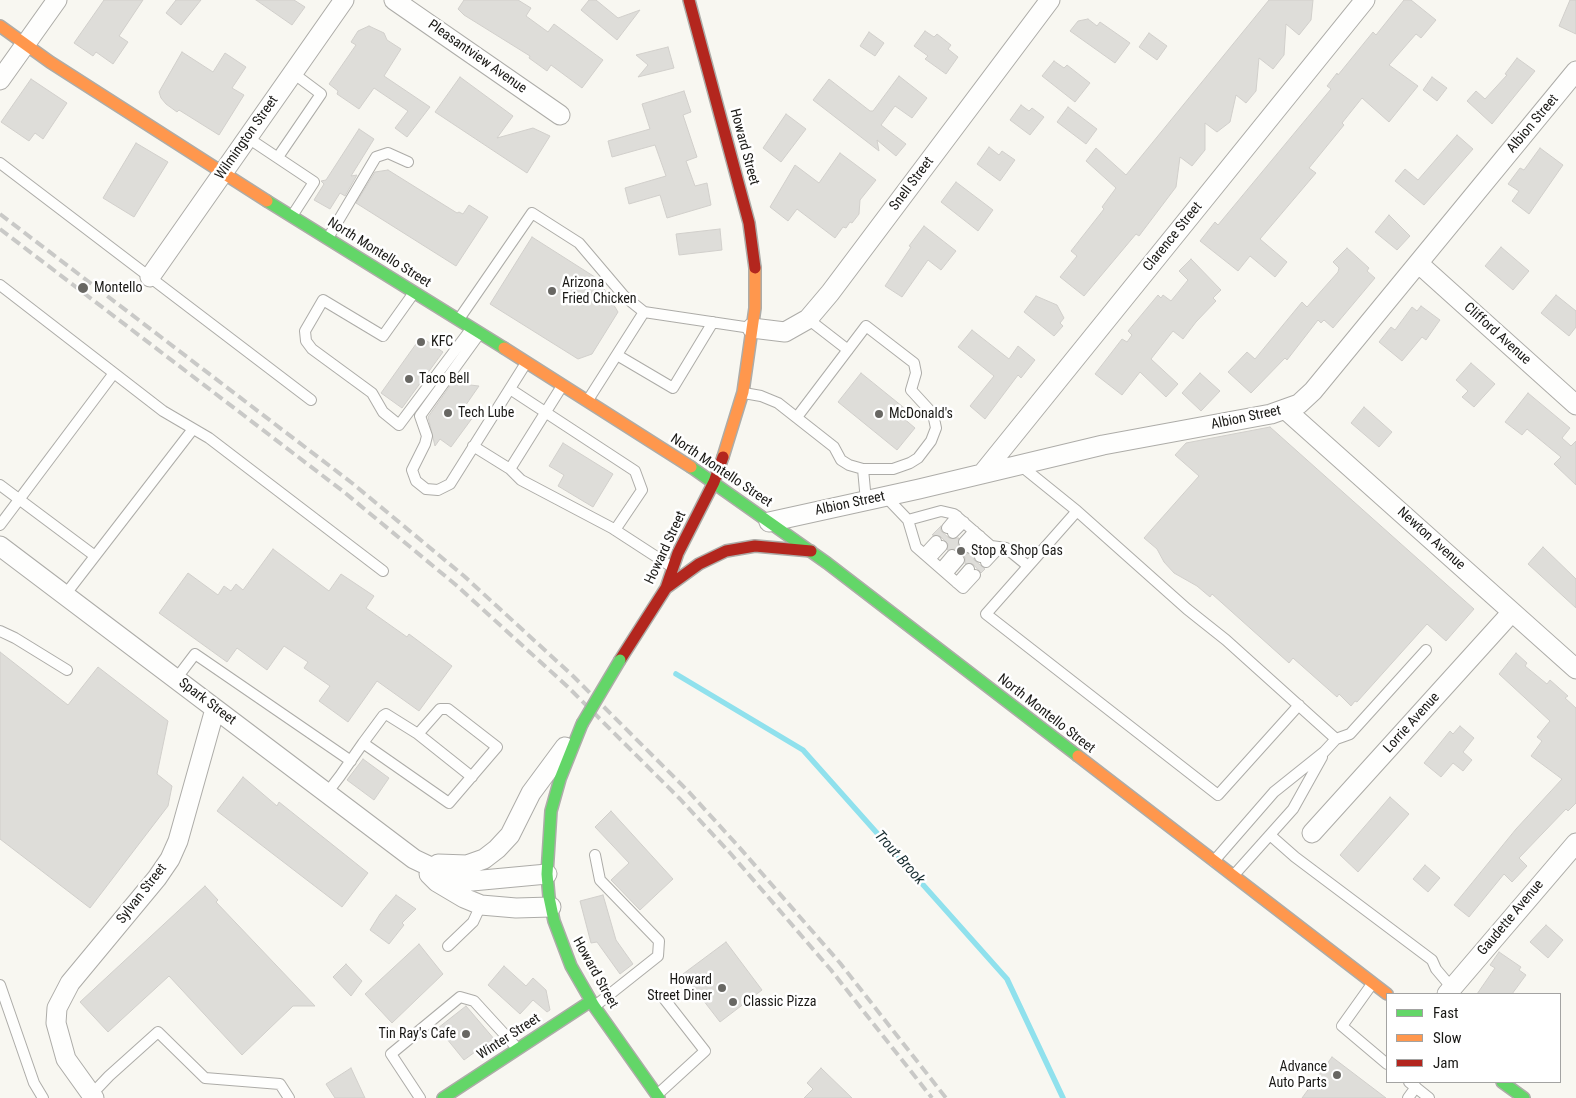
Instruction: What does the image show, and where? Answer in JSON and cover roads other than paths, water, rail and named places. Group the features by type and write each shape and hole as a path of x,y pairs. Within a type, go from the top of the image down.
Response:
{"main road":[{"name":"Howard Street","path":"656,1097 593,1004 564,950 551,907 547,874 551,811 560,779 582,724 666,588 673,567 714,482 743,392 752,328 755,265 750,230 689,0"},
{"name":"North Montello Street","path":"0,26 26,45 292,217 527,362 714,482 811,551 1232,877 1386,993"},
{"path":"666,588 699,564 726,551 755,546 811,551"},
{"name":"Winter Street","path":"443,1098 518,1049 593,1004"},
{"path":"1503,1083 1524,1098"}],"street":[{"path":"0,80 57,0"},
{"name":"Wilmington Street","path":"150,277 344,0"},
{"name":"Pleasantview Avenue","path":"394,0 560,115"},
{"name":"Snell Street","path":"752,328 785,332 808,319 836,285 1050,0"},
{"name":"Clarence Street","path":"982,474 1365,0"},
{"name":"Albion Street","path":"769,522 886,497 1103,445 1286,410 1299,404 1313,391 1576,72"},
{"name":"Clifford Avenue","path":"1418,263 1576,405"},
{"name":"Newton Avenue","path":"1286,410 1576,669"},
{"name":"Spark Street","path":"0,546 414,859 437,882 464,898 481,905 516,908 551,907"},
{"name":"Lorrie Avenue","path":"1312,833 1512,612"},
{"name":"Sylvan Street","path":"92,1096 66,1059 56,1023 57,1008 70,983 157,878 170,859 178,841 215,708"},
{"name":"Spark Street","path":"414,859 447,866 466,865 484,859 497,850 510,835 531,793 582,724"},
{"name":"Gaudette Avenue","path":"1450,991 1576,843"},
{"name":"Spark Street","path":"414,859 450,876 472,881 547,874"}],"lane":[{"path":"278,157 321,94 293,73"},
{"path":"248,138 314,182 292,217"},
{"path":"328,239 376,157 388,153 408,162"},
{"path":"0,163 311,400"},
{"path":"458,320 532,213 579,243 624,296 644,312 752,328"},
{"path":"1,288 162,411 193,429 383,571"},
{"path":"414,292 383,336 323,300 304,331 308,345 372,393 382,412 400,425 476,330"},
{"path":"588,401 644,312"},
{"path":"808,319 848,350"},
{"path":"617,355 673,388 713,322"},
{"path":"743,392 761,396 778,403 834,448 841,460 849,465 863,469 893,469 910,463 918,458 935,435 936,422 929,408 911,390 916,373 914,363 866,326 797,417"},
{"path":"476,330 420,416 427,436 412,470 416,481 426,489 438,490 450,484 527,362"},
{"path":"0,525 114,373"},
{"path":"510,469 562,385"},
{"path":"510,389 635,471 642,490 615,530"},
{"path":"65,595 193,429"},
{"path":"473,446 510,469 521,480 615,530 673,567"},
{"path":"1020,465 1077,511 1336,739"},
{"path":"863,469 866,501"},
{"path":"0,485 95,556"},
{"path":"886,497 908,520 913,542 927,557 960,585 972,572"},
{"path":"908,520 941,511 960,519 994,546 1010,551 1028,566"},
{"path":"1077,511 986,614 1218,795 1299,705"},
{"path":"950,531 960,519"},
{"path":"967,545 977,534"},
{"path":"927,557 939,543"},
{"path":"983,559 994,546"},
{"path":"944,571 955,558"},
{"path":"0,631 16,638 68,670"},
{"path":"1213,862 1274,792 1324,752 1336,739 1350,734 1426,650"},
{"path":"176,679 195,654 350,761"},
{"path":"363,743 445,802 452,802 496,749 496,745 448,709 440,709 418,734"},
{"path":"327,793 363,743 384,716 388,714 418,734 472,777"},
{"path":"1232,877 1293,809 1324,752"},
{"path":"1270,835 1295,857 1432,960 1450,991"},
{"path":"593,1004 658,956 658,941 600,880 595,855"},
{"path":"448,946 473,922 481,905"},
{"path":"1372,983 1342,1026 1386,1063"},
{"path":"0,986 34,1083 43,1098"},
{"path":"656,1097 705,1051 662,996"},
{"path":"420,1098 391,1054 460,997 474,1001 518,1049"},
{"path":"92,1096 109,1076 158,1032 206,1078 280,1084 289,1098"},
{"path":"1408,1098 1412,1084 1429,1098"}],"waterway":[{"name":"Trout Brook","path":"676,674 803,750 1007,979 1063,1098"}],"railway":[{"path":"0,214 352,483 464,576 573,676 688,791 739,847 840,963 946,1098"},
{"path":"0,229 344,492 456,585 568,687 680,799 731,854 831,970 932,1098"}],"place":[{"name":"Montello","path":"83,288"},
{"name":"Arizona Fried Chicken","path":"552,291"},
{"name":"KFC","path":"421,342"},
{"name":"Taco Bell","path":"409,379"},
{"name":"Tech Lube","path":"448,413"},
{"name":"McDonald's","path":"879,414"},
{"name":"Stop & Shop Gas","path":"961,551"},
{"name":"Howard Street Diner","path":"722,988"},
{"name":"Classic Pizza","path":"733,1002"},
{"name":"Tin Ray's Cafe","path":"466,1034"},
{"name":"Advance Auto Parts","path":"1337,1075"}]}
